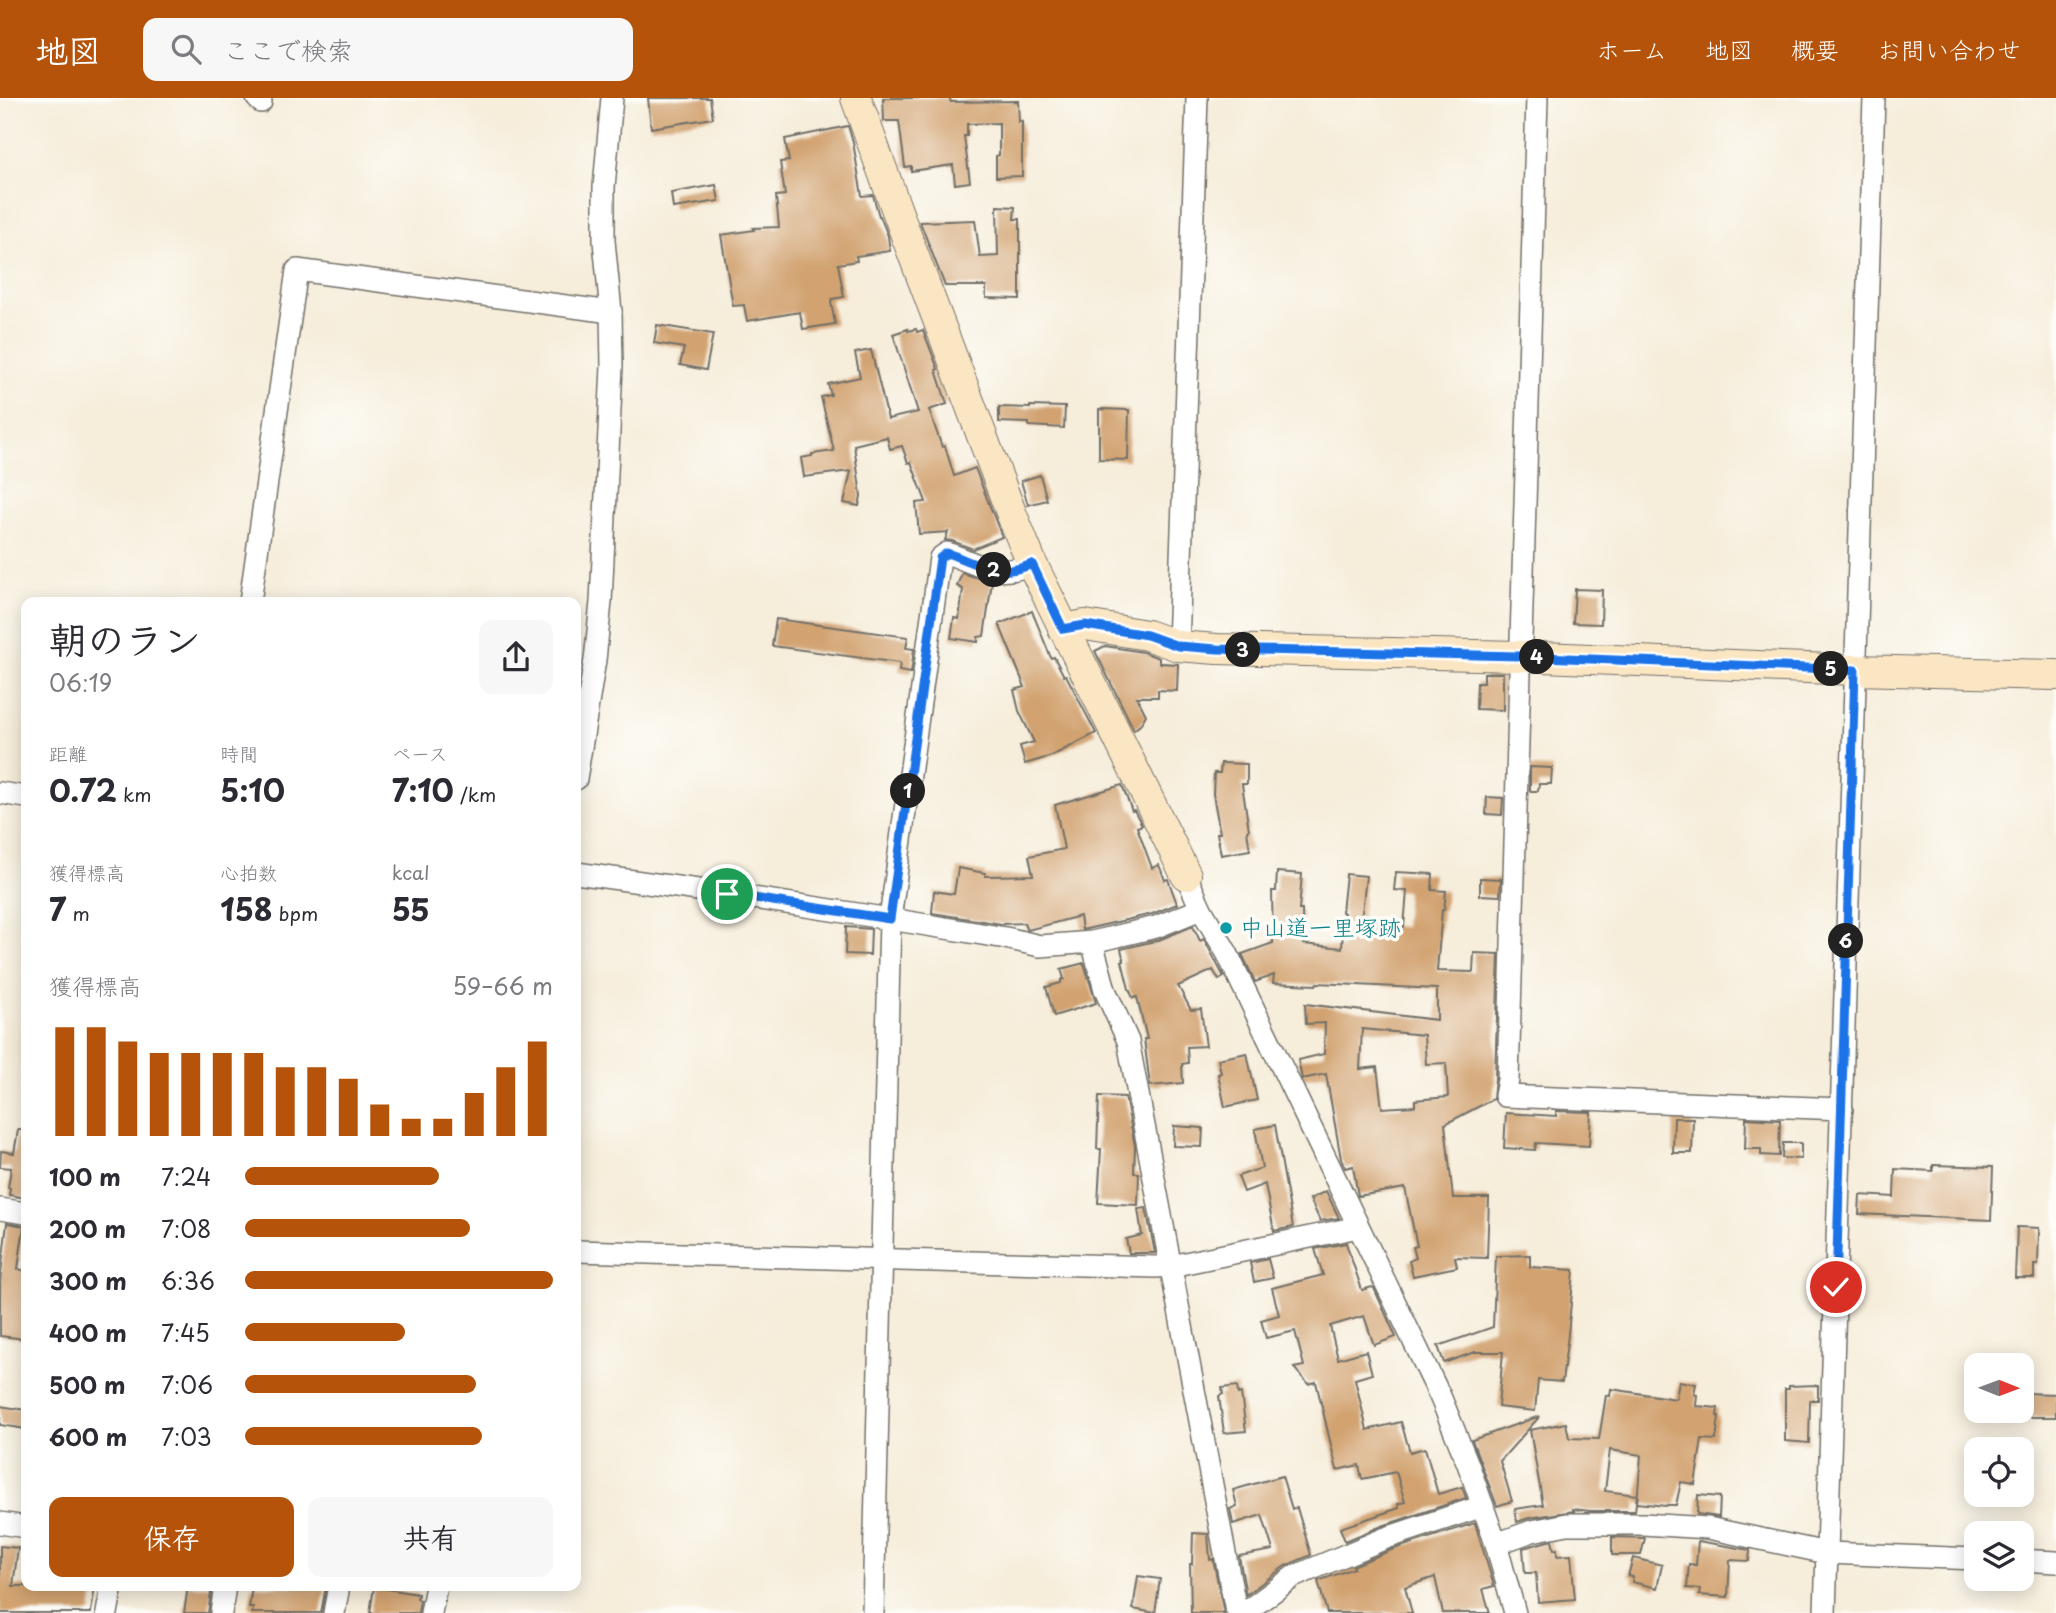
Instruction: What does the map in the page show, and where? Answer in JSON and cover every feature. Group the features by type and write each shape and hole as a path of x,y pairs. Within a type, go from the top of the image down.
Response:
{"street":[{"path":"581,748 601,602 612,366 611,312 604,241 604,187 612,98"},
{"path":"856,98 1032,564 1201,909 1227,953 1440,1396 1483,1506 1515,1613"},
{"path":"1178,646 1197,98"},
{"path":"1537,98 1508,1080 1505,1096 1842,1109"},
{"path":"1825,1613 1874,98"},
{"path":"251,597 296,270 611,312"},
{"path":"873,1613 890,919 940,558 947,553 997,571 1018,570 1032,564"},
{"path":"1063,629 1085,625 1147,635 1178,646 1217,649 1519,656 2056,676"},
{"path":"0,793 21,796"},
{"path":"581,874 890,919 1040,946 1092,942 1156,927 1201,909"},
{"path":"1092,942 1105,990 1128,1041 1234,1606 1238,1613"},
{"path":"0,1209 21,1212"},
{"path":"581,1251 1156,1267 1358,1227"},
{"path":"1244,1613 1293,1577 1386,1538 1483,1506"},
{"path":"0,1523 21,1526"},
{"path":"1496,1544 1532,1531 1567,1524 1643,1524 1708,1528 1827,1553 1964,1559"},
{"path":"2034,1561 2056,1562"},
{"path":"107,1613 110,1591"},
{"path":"221,1613 224,1591"},
{"path":"334,1613 337,1591"},
{"path":"431,1613 435,1591"}],"building":[{"path":"648,98 710,98 713,118 651,128"},
{"path":"883,98 949,98 951,102 1018,101 1019,122 1022,121 1022,176 996,177 999,123 967,124 967,136 964,136 970,182 955,184 953,165 911,171 911,166 905,167 899,121 884,121"},
{"path":"848,126 862,196 873,195 888,236 890,251 856,256 857,261 838,264 844,297 832,299 831,302 835,324 803,329 800,312 747,321 744,305 733,306 721,235 754,230 753,228 779,227 776,196 785,195 780,162 789,161 785,139"},
{"path":"716,185 719,201 673,208 671,193"},
{"path":"997,206 1015,207 1014,219 1020,219 1020,299 986,298 986,286 945,286 920,222 975,220 980,257 998,256"},
{"path":"657,325 713,334 706,370 680,365 684,348 654,343"},
{"path":"916,329 917,332 923,330 938,369 936,370 947,404 929,410 942,447 945,446 954,476 975,468 1002,537 973,549 945,540 948,532 919,534 916,503 926,502 902,446 890,449 887,437 854,445 861,496 859,506 844,503 851,471 804,477 801,458 834,451 821,397 831,395 828,384 860,377 855,353 871,350 888,419 918,412 893,334"},
{"path":"999,407 1065,407 1064,428 999,422"},
{"path":"1099,409 1129,410 1128,460 1099,459"},
{"path":"1040,475 1047,500 1028,505 1021,481"},
{"path":"962,573 992,582 984,636 978,637 978,642 951,638 954,618 959,619 963,589 957,586"},
{"path":"1575,589 1602,590 1601,624 1573,623"},
{"path":"1032,611 1051,658 1054,657 1064,676 1066,675 1096,733 1052,756 1025,764 1020,746 1034,742 1019,711 1014,690 1025,687 999,624"},
{"path":"776,619 908,637 906,648 914,649 911,673 899,671 900,663 772,646"},
{"path":"1105,646 1143,652 1159,658 1159,663 1178,664 1177,691 1158,690 1158,697 1137,697 1146,715 1134,730 1095,651"},
{"path":"1484,673 1503,673 1503,710 1476,709 1477,683 1484,683"},
{"path":"1221,763 1247,764 1247,784 1242,784 1250,850 1221,855 1213,794 1214,773 1220,773"},
{"path":"1530,767 1552,768 1551,784 1539,784 1538,791 1530,791"},
{"path":"1122,785 1132,811 1134,810 1142,825 1137,827 1152,868 1159,865 1165,880 1168,879 1177,904 1152,914 1082,930 1080,916 1028,930 1024,923 1001,924 932,913 934,891 954,894 958,868 985,873 985,876 1033,875 1029,856 1064,849 1055,805"},
{"path":"1487,797 1503,798 1502,815 1486,814"},
{"path":"1277,872 1302,874 1299,910 1302,910 1303,944 1342,948 1346,874 1366,876 1361,922 1404,927 1407,891 1394,890 1396,872 1433,874 1432,890 1446,891 1437,971 1473,972 1474,953 1499,954 1493,1099 1445,1124 1453,1198 1489,1198 1487,1258 1455,1257 1457,1267 1413,1276 1409,1261 1416,1258 1413,1247 1417,1246 1405,1188 1358,1196 1353,1166 1345,1168 1341,1159 1326,1074 1302,1079 1298,1060 1324,1054 1325,1023 1306,1024 1305,1004 1437,1020 1437,989 1273,983 1274,975 1255,982 1242,954 1273,943 1272,891 1276,891","holes":["1362,1029 1424,1035 1426,1064 1446,1063 1448,1097 1415,1100 1415,1106 1382,1108 1377,1067 1360,1069"]},
{"path":"1480,878 1501,879 1500,896 1480,895"},
{"path":"1193,926 1200,941 1204,939 1224,977 1219,980 1213,970 1178,986 1191,1010 1201,1009 1206,1046 1187,1047 1188,1063 1182,1064 1183,1083 1150,1086 1144,1039 1147,1039 1137,997 1133,998 1129,989 1121,949 1159,940"},
{"path":"846,927 871,929 870,955 845,954"},
{"path":"1084,963 1096,1003 1054,1016 1046,987 1061,983 1064,979 1061,969"},
{"path":"1247,1053 1257,1100 1225,1107 1218,1074 1221,1073 1218,1059"},
{"path":"1099,1096 1125,1097 1135,1146 1134,1173 1139,1173 1138,1205 1098,1203 1101,1149 1097,1149"},
{"path":"1556,1111 1591,1112 1589,1146 1536,1143 1535,1150 1504,1148 1506,1113 1556,1116"},
{"path":"1674,1118 1693,1118 1692,1153 1673,1153"},
{"path":"1746,1118 1780,1120 1779,1156 1761,1155 1761,1149 1745,1149"},
{"path":"1275,1125 1293,1227 1274,1231 1265,1184 1244,1192 1238,1176 1262,1168 1255,1129"},
{"path":"1174,1126 1203,1128 1202,1147 1173,1146"},
{"path":"18,1130 21,1130 21,1197 9,1195 11,1168 0,1167 1,1151 14,1153"},
{"path":"1783,1143 1801,1143 1801,1159 1782,1158"},
{"path":"1933,1165 1993,1167 1991,1220 1859,1214 1860,1195 1894,1197 1895,1169 1933,1171"},
{"path":"1326,1191 1339,1218 1320,1221 1310,1199"},
{"path":"1146,1208 1155,1253 1129,1253 1126,1239 1142,1235 1138,1209"},
{"path":"7,1223 21,1225 18,1269 21,1270 21,1338 0,1336 0,1282"},
{"path":"2017,1227 2039,1228 2038,1265 2034,1265 2034,1278 2015,1278"},
{"path":"1346,1243 1362,1290 1374,1288 1396,1337 1374,1345 1364,1316 1330,1326 1338,1359 1366,1351 1372,1374 1355,1379 1367,1430 1401,1422 1410,1452 1425,1448 1438,1494 1462,1487 1466,1498 1345,1541 1340,1528 1399,1508 1398,1504 1405,1502 1396,1472 1362,1479 1359,1465 1337,1470 1316,1382 1308,1384 1294,1368 1304,1366 1295,1331 1266,1338 1261,1320 1279,1315 1272,1288 1323,1275 1315,1249"},
{"path":"1530,1255 1530,1267 1574,1270 1562,1382 1538,1380 1535,1411 1498,1407 1503,1352 1475,1352 1444,1363 1438,1346 1493,1327 1496,1256"},
{"path":"1268,1259 1273,1278 1254,1282 1250,1263"},
{"path":"1679,1381 1696,1384 1696,1406 1718,1408 1719,1416 1716,1440 1702,1439 1695,1484 1681,1482 1676,1505 1637,1503 1641,1455 1610,1450 1605,1491 1637,1495 1635,1511 1573,1509 1574,1511 1517,1522 1515,1509 1543,1505 1530,1430 1566,1423 1569,1438 1599,1439 1606,1395 1610,1396 1611,1389 1676,1399"},
{"path":"1818,1385 1818,1400 1810,1400 1809,1443 1785,1441 1785,1389 1789,1389 1789,1386"},
{"path":"1237,1386 1238,1394 1241,1393 1246,1431 1224,1433 1219,1396 1223,1394 1222,1388"},
{"path":"2034,1393 2056,1394 2056,1417 2034,1417"},
{"path":"0,1406 21,1409 21,1428 0,1425"},
{"path":"1540,1416 1500,1461 1512,1501 1497,1506 1472,1440"},
{"path":"1282,1476 1292,1509 1297,1508 1311,1555 1285,1566 1246,1595 1239,1556 1273,1550 1262,1515 1233,1524 1230,1509 1237,1506 1233,1490"},
{"path":"1698,1495 1720,1497 1719,1517 1697,1514"},
{"path":"1475,1523 1494,1586 1483,1589 1490,1613 1443,1613 1435,1577 1405,1587 1412,1613 1327,1613 1318,1581 1354,1568 1353,1566 1391,1550"},
{"path":"1193,1533 1208,1534 1210,1560 1213,1559 1224,1613 1191,1613 1190,1564"},
{"path":"1612,1537 1645,1538 1641,1555 1612,1555"},
{"path":"1552,1540 1557,1556 1571,1555 1575,1599 1538,1602 1536,1573 1525,1573 1523,1548"},
{"path":"1698,1541 1750,1550 1749,1561 1730,1560 1728,1597 1699,1595 1700,1589 1687,1588 1689,1564 1696,1565"},
{"path":"0,1546 18,1548 13,1586 21,1586 21,1591 94,1591 91,1613 0,1613"},
{"path":"1633,1558 1662,1565 1657,1588 1632,1582 1633,1577 1628,1576"},
{"path":"1138,1576 1160,1579 1155,1613 1133,1609"},
{"path":"187,1591 211,1591 208,1613 184,1613"},
{"path":"251,1591 325,1591 321,1613 252,1613 253,1608 249,1608"},
{"path":"373,1591 418,1594 417,1599 420,1600 418,1613 370,1613"}],"place":[{"name":"中山道一里塚跡","path":"1226,928"}],"route":[{"path":"727,894 890,919 940,558 947,553 997,571 1018,570 1032,564 1063,629 1085,625 1147,635 1178,646 1855,670 1836,1287"}]}
